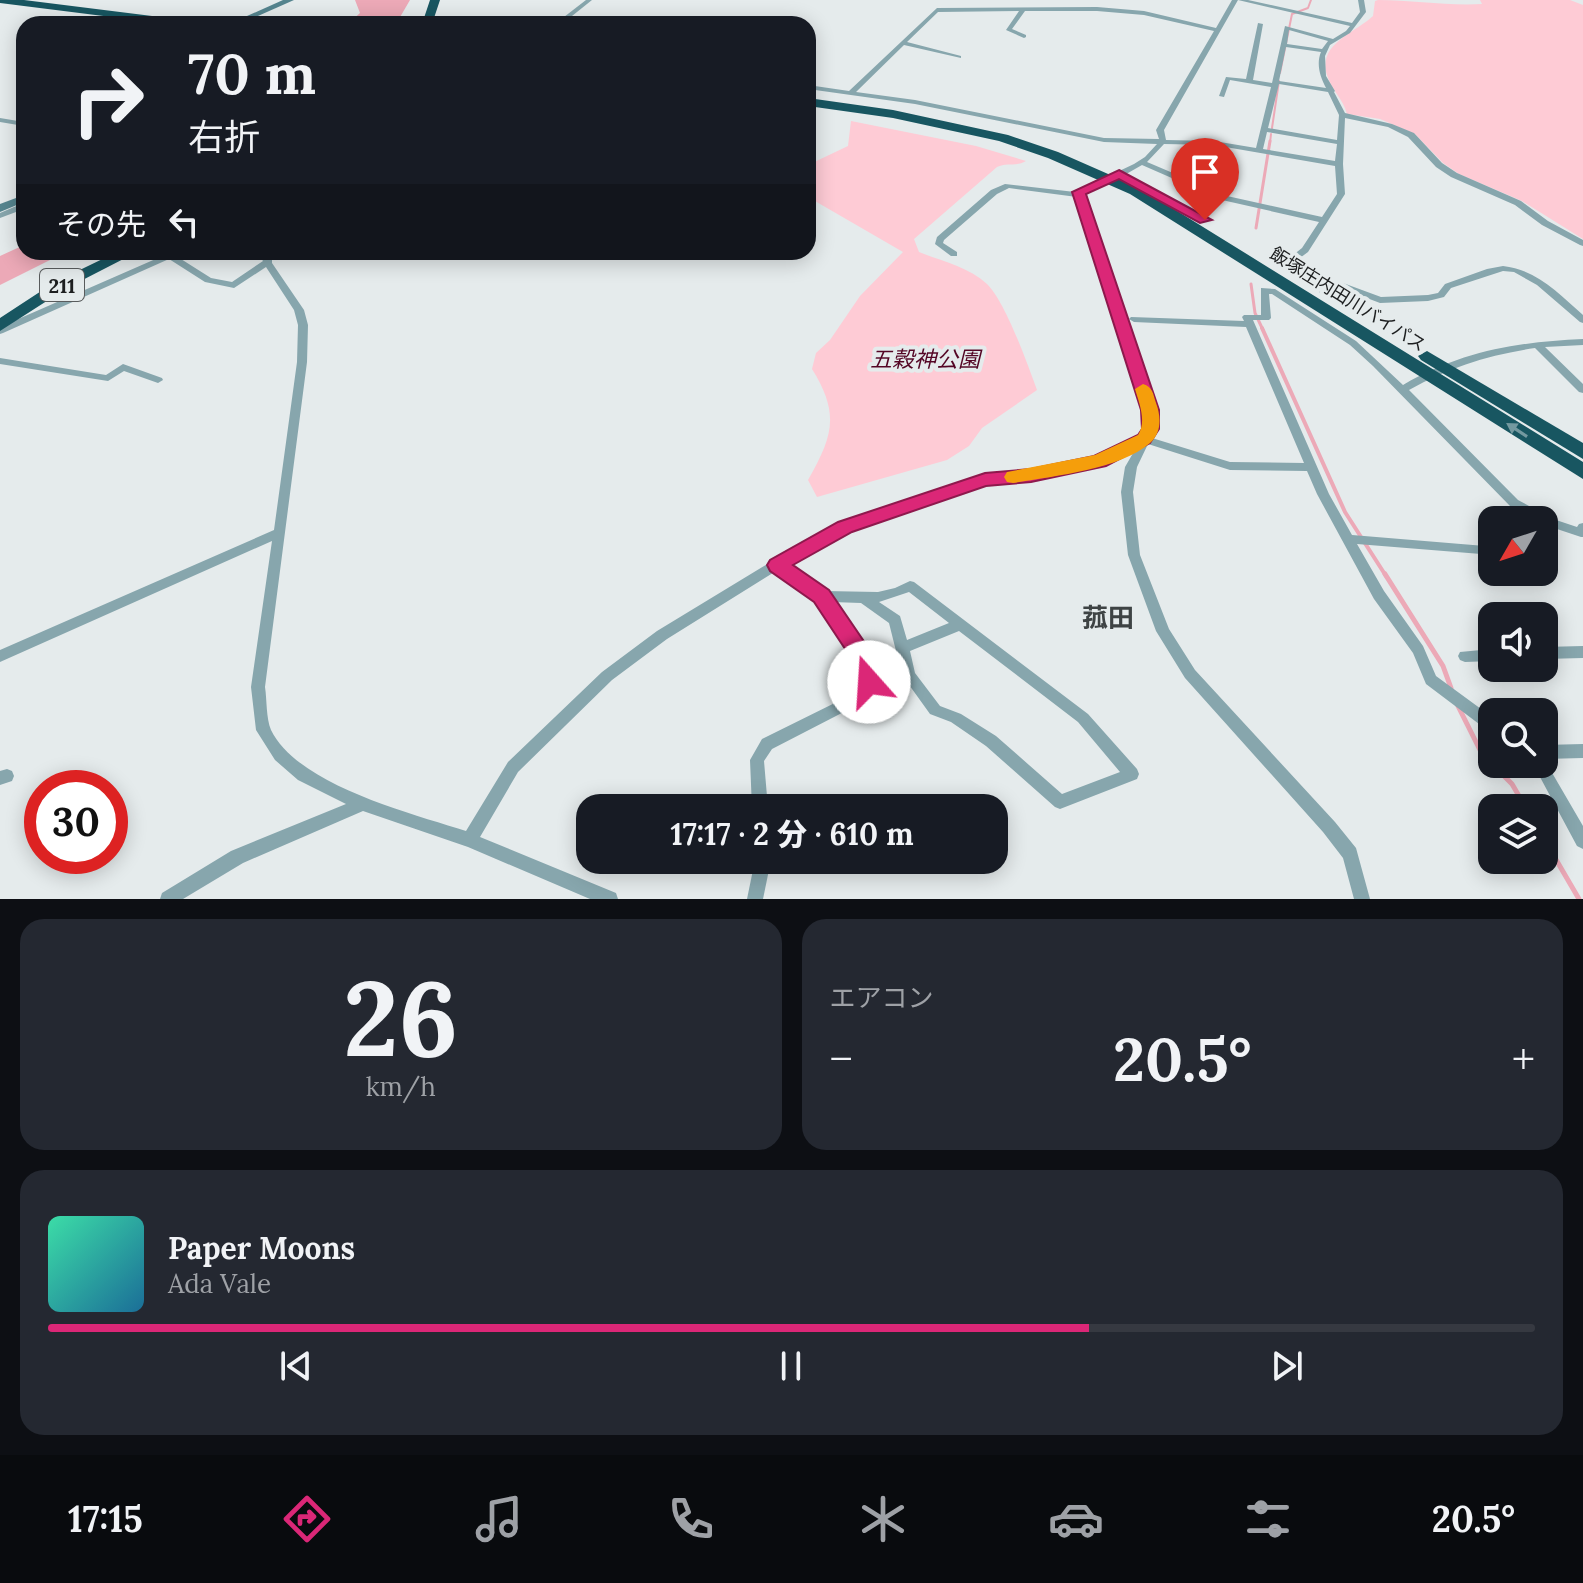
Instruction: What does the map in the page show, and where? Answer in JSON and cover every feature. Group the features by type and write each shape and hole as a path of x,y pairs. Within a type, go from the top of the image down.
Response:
{"highway":[{"path":"0,2 98,16"},
{"path":"0,2 122,16"},
{"name":"飯塚庄内田川バイパス","path":"816,100 1003,138 1114,176 1182,207 1324,292 1583,472"},
{"name":"飯塚庄内田川バイパス","path":"1114,176 1436,369 1583,452"},
{"name":"211","path":"0,328 61,285 113,260"}],"street":[{"path":"252,16 290,0"},
{"path":"568,16 589,0"},
{"path":"1096,0 1097,9"},
{"path":"1353,25 1238,0 1217,30 1160,130 1163,140 1158,148 1142,162 1079,192 1150,410 1151,429 1131,467 1127,492 1134,555 1163,631 1190,674 1350,854 1362,899"},
{"path":"1282,267 1300,256 1341,194 1342,115 1323,76 1324,51 1348,32 1363,12 1361,0"},
{"path":"851,93 937,10 1097,9 1144,13 1217,30"},
{"path":"1023,10 1009,30 1024,36"},
{"path":"1249,82 1260,24"},
{"path":"1265,150 1265,130 1290,28 1334,41"},
{"path":"903,43 959,57"},
{"path":"1287,46 1324,51"},
{"path":"1222,96 1228,78 1332,91"},
{"path":"816,88 915,102 1104,140 1163,140 1265,150 1339,164"},
{"path":"1342,115 1390,125 1411,135 1439,165 1454,175 1518,203 1545,223 1583,243"},
{"path":"1265,130 1341,143"},
{"path":"1142,162 1208,192 1322,220"},
{"path":"954,254 939,244 940,239 1000,188 1017,186 1080,195"},
{"path":"0,328 160,260"},
{"path":"182,260 208,280 234,285 262,260"},
{"path":"267,260 299,310 303,325 302,362 258,687 263,730 280,755 303,775 363,804 469,840 582,894 610,899"},
{"path":"1324,292 1343,286 1380,300 1428,298 1441,295 1448,286 1477,280 1490,271 1509,269 1531,277 1583,320"},
{"path":"1134,319 1266,318 1263,292 1268,289 1353,343 1403,389 1514,503 1549,522 1582,531"},
{"path":"1255,320 1312,467 1358,540 1379,595 1418,650 1431,680 1478,715"},
{"path":"1403,389 1436,369 1485,353 1536,344 1583,342"},
{"path":"1536,344 1583,390"},
{"path":"0,361 108,378 123,367 158,380"},
{"path":"469,840 513,767 607,676 662,635 811,543 845,527 985,480 1031,475 1099,461 1144,439 1230,466 1312,467"},
{"path":"0,656 278,533"},
{"path":"1358,540 1478,549"},
{"path":"759,794 757,760 767,744 862,696 869,682 870,669 821,596 777,565"},
{"path":"821,596 862,597 882,598 910,586 1083,718 1132,774 1060,802 991,741 956,718 935,710 909,675 895,620 862,597"},
{"path":"904,647 962,624"},
{"path":"1558,653 1583,652"},
{"path":"1465,656 1478,656"},
{"path":"1558,752 1583,751"},
{"path":"1548,778 1583,841"},
{"path":"168,899 237,857 363,804"},
{"path":"755,899 760,874"}],"green space":[{"path":"1480,0 1570,0 1583,5 1583,239 1522,201 1459,174 1443,163 1415,134 1380,119 1347,114 1327,75 1327,55 1340,40 1373,16 1375,1 1482,4"},
{"name":"五穀神公園","path":"851,121 976,146 1026,161 997,167 914,239 919,252 972,273 994,292 1037,390 982,428 969,446 947,460 817,497 808,480 828,437 830,412 812,369 816,353 830,340 860,296 903,252 816,202 816,161 848,146"}],"shaded area":[{"path":"355,0 410,0 401,16 357,16 360,13"},
{"path":"16,249 16,260 50,260 0,285 0,256"}],"waterway":[{"path":"1280,73 1292,14 1308,8 1311,0"},
{"path":"1272,128 1279,81"},
{"path":"1270,143 1271,134"},
{"path":"1256,228 1270,141"},
{"path":"1251,284 1255,313 1263,330"},
{"path":"1262,328 1345,512 1386,576"},
{"path":"1385,574 1443,666 1451,688"},
{"path":"1457,704 1481,752 1518,794"},
{"path":"1558,863 1579,899"}],"slow traffic":[{"path":"1013,477 1099,461 1144,439 1151,429 1150,410 1143,389"}],"district":[{"name":"菰田","path":"1108,617"}],"route":[{"path":"869,682 870,669 821,596 777,565 811,543 845,527 985,480 1031,475 1099,461 1144,439 1151,429 1150,410 1079,192 1119,174 1205,220"}]}
